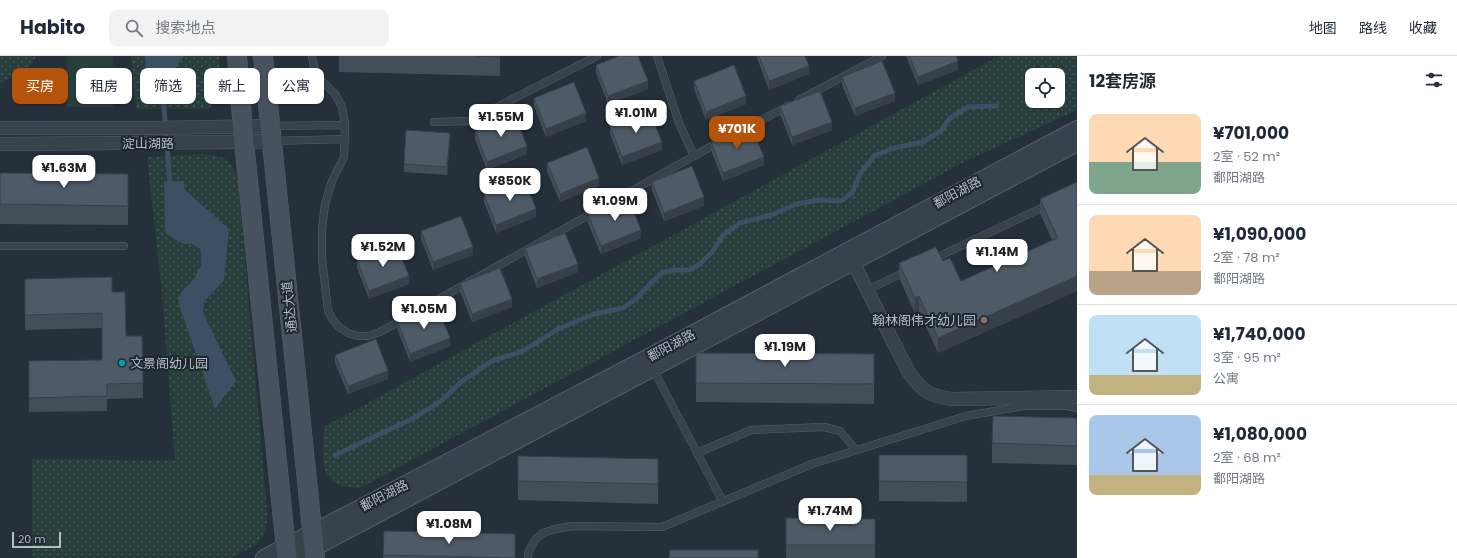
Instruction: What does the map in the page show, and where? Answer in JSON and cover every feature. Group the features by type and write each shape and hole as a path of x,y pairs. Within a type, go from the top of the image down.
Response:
{"main road":[{"path":"237,56 244,135 289,554"},
{"name":"通达大道","path":"263,56 314,546"}],"street":[{"name":"淀山湖路","path":"0,128 188,128 244,135"},
{"name":"鄱阳湖路","path":"264,558 289,554 314,546 850,256 1077,129"},
{"name":"淀山湖路","path":"0,144 190,142 244,135 271,134"},
{"name":"鄱阳湖路","path":"850,256 1077,143"},
{"path":"850,256 908,371 916,383 926,392 951,399 1077,397"}],"lane":[{"path":"312,56 315,72 335,94 342,107 345,125 344,157 332,182 325,204 322,229 322,259 328,311 339,327 348,334 368,336 380,332 722,141"},
{"path":"434,122 470,121 597,56"},
{"path":"657,56 679,123 694,156"},
{"path":"729,137 882,56"},
{"path":"271,134 345,125"},
{"path":"271,134 345,139"},
{"path":"925,263 1055,202"},
{"path":"0,246 124,246"},
{"path":"867,290 911,270"},
{"path":"650,363 723,502"},
{"path":"528,558 528,553 535,540 543,533 555,529 572,526 662,527 812,464 966,416 1024,406 1067,406 1077,408"},
{"path":"697,453 751,430 824,427 840,431 856,450"}],"green space":[{"path":"0,56 37,56 28,68 12,68 12,77 0,83"},
{"path":"67,56 113,56 113,68 76,68 76,104 113,104 113,107 67,107"},
{"path":"131,56 219,56 220,68 204,68 204,104 212,104 209,109 136,109"},
{"path":"999,56 1077,56 1077,110 964,162 360,488 346,487 336,483 329,477 325,470 323,461 324,427"},
{"path":"205,154 228,160 238,181 266,500 267,518 264,533 255,545 232,558 32,558 32,459 175,460 161,282 147,157"}],"water":[{"path":"145,56 184,56 175,68 146,68"},
{"path":"184,181 185,190 229,229 224,280 204,302 203,311 236,381 215,409 179,305 178,298 183,290 205,268 206,259 200,249 192,244 184,244 174,239 168,235 165,230 164,182"}],"building":[{"path":"476,56 500,56 500,57"},
{"path":"619,56 638,56 648,81 608,96 596,65"},
{"path":"759,56 805,56 809,66 769,81"},
{"path":"909,56 956,56 958,61 918,77"},
{"path":"882,61 895,93 855,108 842,77"},
{"path":"734,65 746,96 706,112 694,81"},
{"path":"574,82 586,113 546,129 534,98"},
{"path":"820,91 832,122 792,137 780,106"},
{"path":"650,111 662,142 622,157 610,126"},
{"path":"515,115 527,146 487,162 475,131"},
{"path":"751,126 764,157 723,173 711,142"},
{"path":"406,130 450,133 447,167 404,164"},
{"path":"587,147 599,178 560,194 547,163"},
{"path":"692,166 704,197 664,213 652,182"},
{"path":"0,173 128,174 128,206 0,204"},
{"path":"524,178 536,209 496,225 484,194"},
{"path":"1077,182 1077,276 938,338 919,296 915,298 899,263 936,247 943,261 950,258 961,281 1058,238 1040,199"},
{"path":"629,199 641,230 601,246 588,214"},
{"path":"461,216 473,247 433,262 421,231"},
{"path":"565,233 578,264 537,279 525,248"},
{"path":"397,245 409,276 369,291 357,260"},
{"path":"500,268 512,299 472,314 460,283"},
{"name":"文景阁幼儿园","path":"112,277 112,292 125,292 126,336 142,336 143,383 107,384 107,396 29,398 29,361 102,360 102,313 25,315 25,279"},
{"path":"438,307 450,338 410,354 398,322"},
{"path":"376,339 388,371 348,386 335,355"},
{"path":"696,353 874,354 874,384 696,383"},
{"path":"993,416 1077,418 1077,446 992,443"},
{"path":"879,455 967,455 967,482 879,481"},
{"path":"518,456 658,459 658,484 518,481"},
{"path":"786,518 875,519 875,545 786,545"},
{"path":"384,531 515,534 515,558 383,555"},
{"path":"670,550 758,550 758,558 669,558"}],"waterway":[{"path":"164,104 171,188"},
{"path":"335,455 414,418 441,401 461,382 492,361 523,351 558,329 594,314 623,308 635,300 662,273 674,270 689,270 700,264 713,251 723,235 740,223 771,215 797,204 819,200 841,201 852,193 860,174 874,156 894,148 923,142 941,131 950,118 968,107 997,106"},
{"path":"197,278 204,266 203,250"}],"place":[{"name":"翰林阁伟才幼儿园","path":"984,320"},
{"name":"文景阁幼儿园","path":"122,363"}]}
